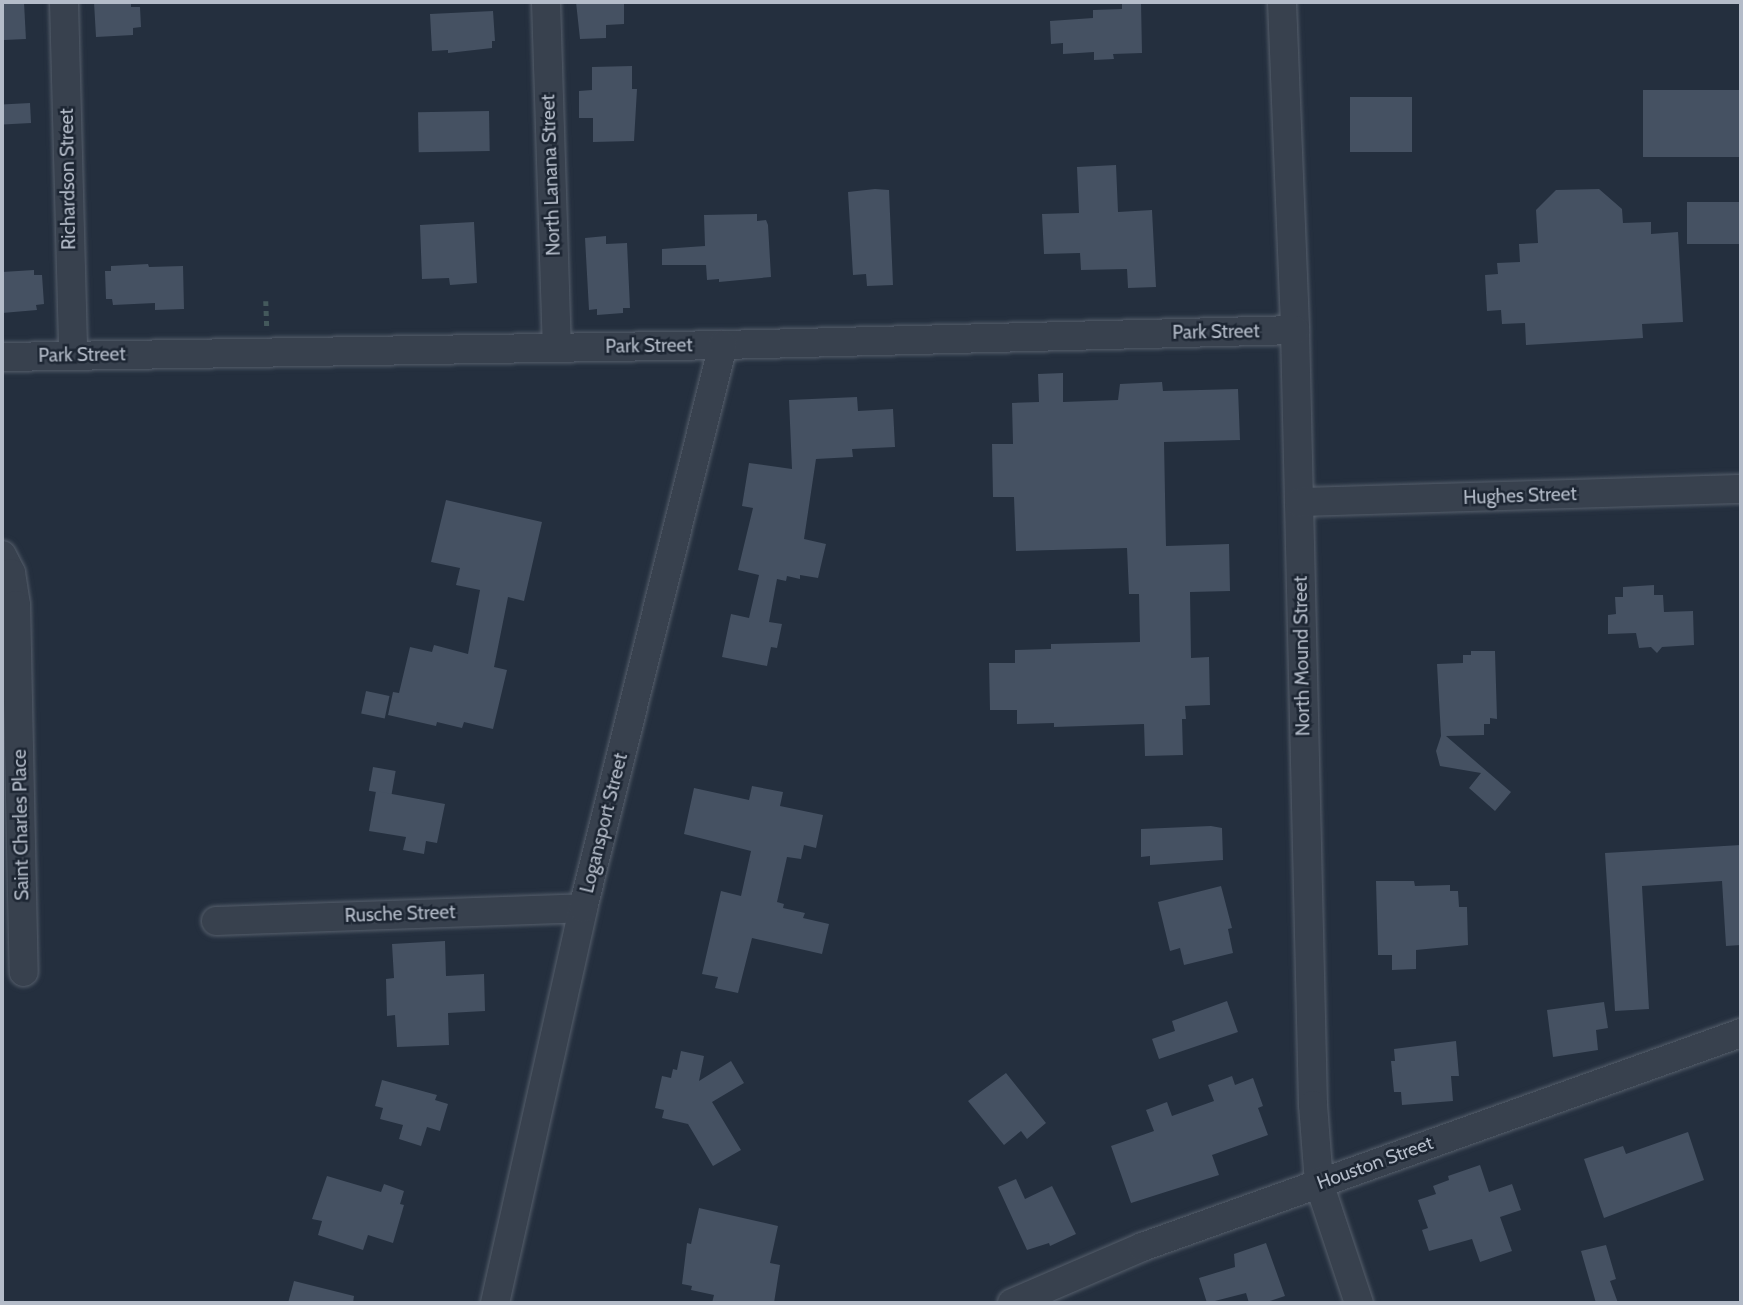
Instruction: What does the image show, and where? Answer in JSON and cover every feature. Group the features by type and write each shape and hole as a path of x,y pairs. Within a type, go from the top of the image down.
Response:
{"street":[{"name":"Richardson Street","path":"64,2 72,355"},
{"name":"North Lanana Street","path":"546,2 556,348"},
{"name":"North Mound Street","path":"1282,2 1296,330 1313,1105 1319,1183 1359,1303"},
{"name":"Park Street","path":"2,357 723,345 1296,330"},
{"name":"Logansport Street","path":"495,1303 583,908 723,345"},
{"name":"Hughes Street","path":"1299,502 1741,489"},
{"name":"Saint Charles Place","path":"2,555 10,573 16,605 24,972"},
{"name":"Rusche Street","path":"216,921 583,908"},
{"name":"Houston Street","path":"1012,1303 1142,1247 1741,1033"}],"building":[{"path":"24,2 26,39 4,40 2,3"},
{"path":"94,2 131,2 131,7 140,7 141,27 133,28 133,35 96,37"},
{"path":"576,2 624,2 624,24 606,25 606,38 580,39"},
{"path":"1122,2 1141,2 1142,53 1113,54 1114,59 1094,60 1094,52 1063,54 1063,43 1051,44 1050,21 1093,18 1093,10 1122,9"},
{"path":"493,11 495,41 492,41 492,48 448,53 448,50 432,51 430,14"},
{"path":"632,66 632,89 637,89 634,141 593,142 593,118 579,118 579,91 592,90 592,67"},
{"path":"1643,90 1741,90 1741,157 1643,157"},
{"path":"1350,97 1412,97 1412,152 1350,152"},
{"path":"30,103 31,123 3,124 2,104"},
{"path":"489,111 490,151 419,152 418,112"},
{"path":"1116,165 1118,212 1152,210 1156,287 1128,288 1127,269 1081,270 1080,253 1044,254 1042,214 1079,213 1077,167"},
{"path":"1599,189 1622,209 1623,223 1651,222 1651,234 1678,232 1683,322 1642,324 1643,338 1526,345 1525,323 1502,324 1501,310 1487,311 1485,275 1498,274 1497,263 1520,262 1519,244 1538,243 1536,210 1556,190"},
{"path":"889,190 893,285 867,286 866,274 853,275 848,192"},
{"path":"1687,202 1741,202 1741,244 1687,244"},
{"path":"757,214 757,221 766,220 768,225 771,277 719,282 719,279 707,280 706,265 662,265 662,249 705,246 704,215"},
{"path":"474,222 477,283 450,285 449,278 422,279 420,225"},
{"path":"606,236 606,244 627,243 630,308 623,308 623,313 597,315 597,309 589,310 585,238"},
{"path":"148,264 149,267 183,266 184,309 155,310 155,303 113,305 112,299 106,299 105,271 111,271 111,266"},
{"path":"34,270 34,275 42,275 44,304 36,305 37,310 2,313 2,272"},
{"path":"1063,373 1063,402 1118,400 1120,384 1162,382 1163,391 1238,389 1240,440 1164,442 1166,546 1229,544 1230,591 1190,592 1191,658 1209,657 1210,705 1185,706 1186,719 1182,719 1183,755 1145,756 1144,724 1054,727 1054,723 1017,724 1017,710 990,710 989,663 1015,663 1015,650 1051,649 1051,644 1140,642 1139,594 1129,594 1127,548 1016,551 1014,497 993,497 992,444 1013,444 1012,403 1039,402 1038,374"},
{"path":"857,397 858,411 893,409 895,447 852,449 853,457 816,459 804,539 826,544 818,578 800,575 800,579 787,576 786,581 777,579 769,622 782,624 777,648 771,647 767,666 722,657 731,614 749,618 759,575 738,570 753,508 742,506 749,463 792,469 789,400"},
{"path":"446,500 542,522 524,601 508,597 494,667 507,670 493,729 464,722 462,728 437,722 436,726 388,715 393,692 399,693 410,647 432,652 434,645 468,654 480,590 456,585 460,568 431,562"},
{"path":"1654,585 1654,595 1663,595 1664,612 1693,611 1694,645 1662,647 1657,653 1651,647 1639,648 1636,633 1608,634 1608,615 1616,614 1615,597 1623,597 1623,587"},
{"path":"1471,651 1495,651 1497,719 1490,718 1490,724 1484,724 1484,735 1446,736 1511,792 1495,811 1469,788 1481,773 1440,766 1436,751 1441,736 1437,664 1463,663 1463,655 1471,655"},
{"path":"366,691 389,696 385,718 361,713"},
{"path":"373,767 396,771 391,795 369,791"},
{"path":"752,786 783,792 780,806 823,815 816,848 804,845 801,859 787,857 777,902 784,904 783,908 805,913 803,918 829,924 822,954 752,938 738,993 715,988 718,977 702,974 721,891 741,896 751,851 684,834 694,788 749,800"},
{"path":"376,791 445,804 437,843 426,841 424,854 403,850 406,837 369,831"},
{"path":"1211,826 1222,828 1223,860 1150,865 1150,856 1141,857 1141,829"},
{"path":"1741,845 1741,945 1726,946 1722,881 1642,886 1649,1009 1615,1011 1605,853"},
{"path":"1376,881 1414,881 1415,886 1450,885 1450,891 1458,891 1459,907 1467,907 1468,945 1416,950 1416,969 1392,970 1392,955 1378,955"},
{"path":"1221,886 1232,928 1228,929 1233,953 1184,965 1180,948 1170,951 1158,902"},
{"path":"445,941 446,976 484,974 485,1011 448,1013 449,1045 397,1047 395,1015 387,1016 386,979 394,978 392,944"},
{"path":"1227,1001 1238,1032 1159,1059 1152,1039 1175,1031 1172,1021"},
{"path":"1604,1002 1608,1028 1596,1030 1598,1050 1553,1057 1547,1010"},
{"path":"1456,1041 1459,1076 1451,1076 1453,1101 1402,1105 1401,1092 1394,1092 1391,1061 1395,1061 1394,1049"},
{"path":"681,1051 704,1056 699,1081 731,1061 744,1083 712,1102 741,1150 713,1166 688,1124 662,1118 664,1110 655,1108 662,1076 671,1078 673,1069 677,1070"},
{"path":"1006,1073 1046,1123 1027,1139 1021,1131 1004,1145 968,1101"},
{"path":"1232,1076 1235,1085 1253,1078 1263,1106 1258,1108 1268,1135 1212,1155 1219,1175 1131,1203 1111,1146 1154,1131 1146,1110 1167,1102 1172,1116 1214,1101 1208,1085"},
{"path":"382,1080 437,1095 435,1100 448,1104 440,1131 427,1127 421,1146 399,1139 403,1125 380,1119 383,1108 375,1106"},
{"path":"1688,1132 1704,1180 1604,1218 1584,1159 1623,1146 1626,1154"},
{"path":"1480,1165 1489,1192 1512,1184 1521,1210 1500,1217 1512,1251 1480,1262 1472,1239 1429,1251 1422,1230 1428,1228 1418,1200 1436,1194 1433,1186 1449,1180 1448,1176"},
{"path":"327,1176 381,1192 384,1184 404,1191 400,1204 404,1205 393,1243 368,1235 363,1250 318,1235 322,1221 312,1219"},
{"path":"1016,1179 1025,1199 1052,1186 1076,1234 1050,1246 1049,1243 1027,1250 998,1187"},
{"path":"699,1208 778,1226 770,1263 780,1265 774,1303 712,1303 714,1295 691,1290 692,1286 682,1284 687,1243 691,1244"},
{"path":"1266,1243 1285,1296 1264,1303 1249,1303 1246,1293 1207,1303 1199,1278 1235,1267 1234,1254"},
{"path":"1606,1245 1616,1279 1610,1281 1618,1303 1596,1303 1581,1251"},
{"path":"294,1281 354,1296 353,1303 288,1303"}]}
